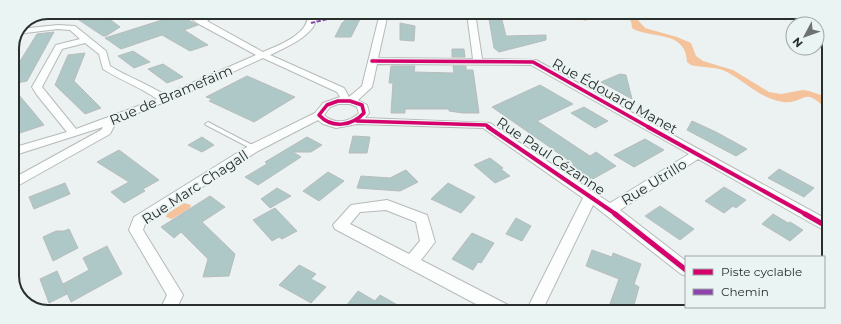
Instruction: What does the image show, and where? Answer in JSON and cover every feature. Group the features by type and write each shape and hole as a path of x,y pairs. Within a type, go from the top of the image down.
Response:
{"street":[{"path":"197,19 263,55 341,90 349,100 362,105 364,113 357,121"},
{"path":"200,21 204,19"},
{"name":"Rue de Bramefaim","path":"19,150 111,120 164,99 263,55 306,30 311,23 311,19"},
{"path":"349,100 367,86 382,19"},
{"path":"472,19 478,61"},
{"path":"24,31 58,27 72,28 103,54 106,67 122,77 146,87 164,99"},
{"path":"74,133 40,93 37,87 59,47 85,40"},
{"name":"Rue Édouard Manet","path":"372,61 533,62 822,224"},
{"name":"Rue Marc Chagall","path":"171,305 176,295 136,230 139,221 254,148 319,115 322,107 332,102 349,100"},
{"name":"Rue Paul Cézanne","path":"319,115 323,121 333,125 357,121 486,125 610,210 685,269"},
{"path":"19,181 106,132 111,120"},
{"name":"Rue Utrillo","path":"610,210 698,154"},
{"path":"537,305 590,197"},
{"path":"410,263 428,242 422,219 387,205 356,208 340,225 410,263 492,305"}],"lane":[{"path":"208,124 254,148"}],"shaded area":[{"path":"628,19 637,19 645,28 677,37 691,43 696,56 703,61 733,70 769,92 781,94 803,90 809,91 822,96 822,105 813,98 808,97 787,102 771,99 723,70 691,65 687,62 685,52 681,45 676,41 635,30 632,28 631,21"},
{"path":"184,203 191,205 190,208 172,219 166,217 167,214"}],"building":[{"path":"78,19 109,19 120,27 106,36 103,36"},
{"path":"165,19 186,19 198,25 184,30 208,45 190,51 162,35 121,49 105,38"},
{"path":"347,19 360,19 351,37 335,37 342,23"},
{"path":"489,19 502,20 506,36 546,35 546,40 499,52 494,48"},
{"path":"400,23 415,26 414,41 400,40"},
{"path":"54,32 27,81 19,83 19,63 37,34"},
{"path":"452,49 464,49 465,57 452,57"},
{"path":"133,51 150,62 134,68 118,56"},
{"path":"85,53 74,81 101,108 85,114 55,85 68,55"},
{"path":"163,64 183,77 167,83 148,69"},
{"path":"391,66 415,66 414,72 454,73 453,66 466,66 466,70 473,70 479,113 463,113 449,111 449,109 405,109 405,113 391,113 393,83 389,83"},
{"path":"620,74 626,75 632,99 601,82"},
{"path":"247,76 295,97 254,122 209,101 212,99 206,97"},
{"path":"540,85 573,104 537,121 590,156 596,152 616,166 591,180 571,166 574,164 492,107"},
{"path":"19,95 44,125 20,133 19,132"},
{"path":"584,107 608,121 595,128 571,113"},
{"path":"692,121 747,149 736,156 687,130"},
{"path":"353,136 370,137 367,153 349,153"},
{"path":"202,137 214,145 202,152 188,145"},
{"path":"307,137 322,145 311,152 293,152 301,157 258,185 245,177 267,164 265,162"},
{"path":"645,139 664,150 634,167 614,155"},
{"path":"119,150 159,180 143,189 145,191 124,203 111,192 129,182 97,162"},
{"path":"490,158 503,168 501,169 510,176 495,183 474,165"},
{"path":"779,169 814,188 804,197 768,178"},
{"path":"406,170 418,182 400,191 357,188 361,176 390,178"},
{"path":"328,172 344,181 319,201 303,191"},
{"path":"65,183 70,194 34,209 29,197"},
{"path":"448,183 475,197 461,213 431,199"},
{"path":"724,187 746,200 736,208 733,206 724,213 705,201"},
{"path":"277,188 291,196 270,208 261,199"},
{"path":"210,196 225,207 202,222 235,254 229,276 203,277 208,259 181,232 174,238 161,227"},
{"path":"660,206 694,229 680,240 645,216"},
{"path":"275,208 297,231 282,239 279,237 272,241 253,220"},
{"path":"773,214 803,230 790,241 762,224"},
{"path":"516,218 531,226 522,241 506,234"},
{"path":"69,229 78,248 53,261 43,237 56,231 64,231"},
{"path":"472,233 494,243 481,263 478,262 473,270 452,259"},
{"path":"107,246 122,274 71,302 63,284 89,270 83,258"},
{"path":"592,250 612,257 613,253 641,264 634,284 639,287 634,305 610,305 619,279 586,266"},
{"path":"299,265 316,274 311,279 326,287 311,303 279,285"},
{"path":"57,271 67,294 49,303 40,279"},
{"path":"358,291 375,301 380,295 398,305 347,305"}],"marked path":[{"path":"311,23 328,19"}],"cycle path":[{"path":"372,61 533,62 822,224"},
{"path":"344,100 362,105 364,113 357,121 346,124 331,124 319,115 322,109 332,102 344,100"},
{"path":"357,121 486,125 610,210 685,269"}]}
